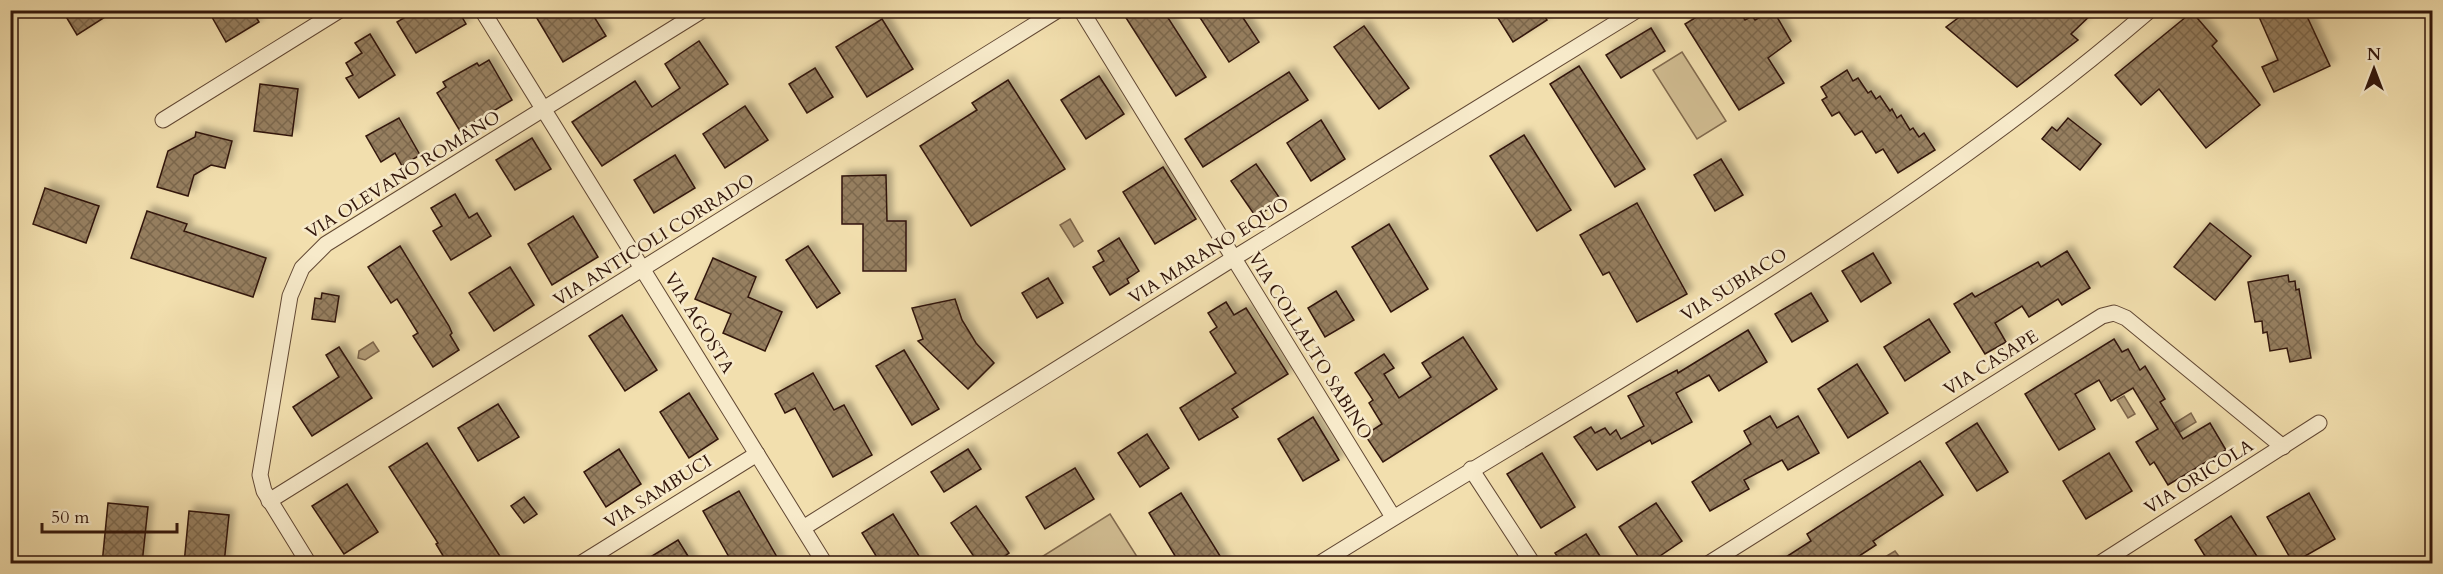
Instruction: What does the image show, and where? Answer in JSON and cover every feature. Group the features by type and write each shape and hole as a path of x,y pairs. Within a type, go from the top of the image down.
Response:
{"street":[{"path":"163,120 340,10"},
{"name":"VIA AGOSTA","path":"482,10 825,564"},
{"name":"VIA OLEVANO ROMANO","path":"309,564 269,501 261,483 261,465 290,296 307,260 326,244 703,10"},
{"name":"VIA ANTICOLI CORRADO","path":"269,501 1058,10"},
{"name":"VIA COLLALTO SABINO","path":"1081,10 1393,517"},
{"name":"VIA MARANO EQUO","path":"803,528 1234,258 1637,10"},
{"name":"VIA SUBIACO","path":"1318,564 1834,247 2020,117 2150,10"},
{"name":"VIA CASAPE","path":"1711,563 2102,316 2114,313 2126,318 2283,447"},
{"name":"VIA ORICOLA","path":"2099,564 2319,423"},
{"name":"VIA SAMBUCI","path":"580,564 757,454"},
{"path":"1472,469 1533,564"}],"shaded area":[{"path":"1682,52 1726,121 1697,139 1653,70"},
{"path":"1070,219 1083,241 1074,247 1060,225"},
{"path":"373,342 379,351 365,360 358,358 359,351"},
{"path":"2124,396 2135,414 2128,418 2117,400"},
{"path":"2191,413 2196,422 2180,432 2175,423"},
{"path":"1110,514 1141,563 1032,563"},
{"path":"1895,551 1901,559 1894,563 1875,563"}],"building":[{"path":"62,10 116,10 77,35"},
{"path":"208,10 252,10 259,22 226,42"},
{"path":"417,10 458,10 466,24 416,53 397,22"},
{"path":"532,10 584,10 589,17 593,15 606,36 563,62"},
{"path":"1121,10 1163,10 1206,77 1176,96"},
{"path":"1195,10 1238,10 1259,42 1229,62"},
{"path":"1493,10 1541,10 1547,20 1513,42"},
{"path":"1708,10 1739,10 1745,20 1752,16 1755,20 1773,10 1791,41 1768,58 1784,83 1739,110 1685,24"},
{"path":"1969,10 2096,10 2071,34 2078,40 2017,87 1946,27"},
{"path":"2256,10 2304,10 2330,66 2274,92 2262,67 2278,60"},
{"path":"2192,12 2217,41 2212,46 2260,105 2206,148 2159,89 2141,105 2115,75"},
{"path":"882,19 913,69 867,97 836,47"},
{"path":"1364,26 1409,88 1379,109 1334,47"},
{"path":"1651,28 1665,51 1621,78 1606,55"},
{"path":"370,34 395,75 359,98 346,78 353,75 346,63 362,53 355,43"},
{"path":"699,41 728,84 602,166 572,122 635,81 652,107 680,88 665,64"},
{"path":"489,60 512,100 460,131 437,93 446,87 443,82 477,63 479,66"},
{"path":"1579,66 1645,169 1615,187 1550,84"},
{"path":"815,68 833,97 807,113 789,84"},
{"path":"1847,70 1853,81 1858,78 1868,93 1871,91 1876,99 1880,96 1897,118 1901,115 1910,130 1913,128 1919,137 1924,133 1935,150 1898,173 1883,149 1876,153 1862,131 1855,135 1839,112 1832,116 1822,100 1827,97 1821,87"},
{"path":"1289,72 1308,100 1203,167 1185,139"},
{"path":"1099,76 1124,114 1086,139 1061,100"},
{"path":"1008,80 1065,169 971,226 920,146 977,110 972,103"},
{"path":"260,84 298,89 292,136 254,131"},
{"path":"745,106 768,140 725,168 703,134"},
{"path":"399,118 420,155 402,166 395,153 381,162 366,136"},
{"path":"2068,118 2101,144 2080,170 2042,139 2052,127 2057,131"},
{"path":"1321,120 1345,159 1311,181 1287,143"},
{"path":"196,132 232,141 225,168 211,165 194,175 188,196 157,187 168,151 195,137"},
{"path":"1524,135 1571,210 1537,231 1490,156"},
{"path":"532,138 551,169 515,190 496,160"},
{"path":"675,155 695,188 654,213 634,180"},
{"path":"1721,159 1743,195 1715,211 1694,175"},
{"path":"1256,164 1281,200 1256,217 1231,181"},
{"path":"1163,167 1196,219 1155,244 1123,192"},
{"path":"886,175 887,221 906,221 906,271 863,271 863,224 842,224 842,176"},
{"path":"45,188 99,206 86,243 33,224"},
{"path":"455,194 469,218 477,213 491,236 451,260 433,231 442,226 431,208"},
{"path":"1637,203 1687,294 1637,322 1609,272 1603,275 1580,235"},
{"path":"147,211 187,224 184,231 266,258 253,297 131,258"},
{"path":"573,216 598,257 552,285 528,244"},
{"path":"2210,223 2251,256 2215,300 2174,267"},
{"path":"1389,224 1428,289 1391,312 1352,247"},
{"path":"1119,238 1139,271 1127,279 1129,283 1110,295 1093,267 1104,261 1098,251"},
{"path":"400,246 449,326 452,333 450,335 459,350 433,367 413,336 418,333 397,299 391,303 368,267"},
{"path":"808,246 840,293 817,308 786,260"},
{"path":"2067,251 2090,288 2062,305 2058,299 2029,317 2022,306 1995,323 2006,342 1985,354 1954,304 1972,293 1975,297 2038,262 2041,267"},
{"path":"1873,253 1891,283 1861,302 1842,271"},
{"path":"713,258 756,277 748,297 782,312 765,351 723,333 731,314 695,299"},
{"path":"510,267 534,305 494,331 469,293"},
{"path":"2288,275 2289,282 2295,281 2296,290 2299,289 2311,358 2290,362 2287,348 2270,351 2267,332 2263,333 2262,321 2255,322 2248,282"},
{"path":"1048,278 1063,303 1037,318 1022,293"},
{"path":"1336,291 1354,320 1325,337 1308,308"},
{"path":"322,293 339,296 335,322 312,319 315,298 321,299"},
{"path":"1811,293 1828,321 1792,342 1775,314"},
{"path":"955,299 962,320 976,343 994,363 968,389 918,341 923,339 912,308"},
{"path":"1226,302 1234,315 1246,308 1288,374 1232,409 1238,417 1199,440 1180,408 1236,373 1210,332 1217,327 1208,313"},
{"path":"622,315 657,370 625,391 589,336"},
{"path":"1929,319 1950,352 1905,381 1884,347"},
{"path":"1748,330 1767,362 1719,391 1709,375 1676,393 1692,422 1652,444 1650,440 1597,470 1574,437 1591,427 1595,433 1605,428 1610,435 1616,430 1621,439 1644,426 1628,396 1677,370 1678,373"},
{"path":"1463,337 1497,389 1383,462 1365,435 1382,424 1369,403 1373,400 1355,373 1384,354 1394,368 1384,374 1399,398 1431,377 1422,363"},
{"path":"2114,339 2122,352 2128,349 2140,370 2145,366 2165,399 2160,402 2183,439 2210,423 2226,450 2168,485 2154,462 2150,465 2136,442 2158,429 2133,388 2111,401 2099,380 2075,394 2095,429 2059,450 2025,394"},
{"path":"339,347 372,398 312,436 293,407 339,377 326,355"},
{"path":"904,350 939,409 912,425 876,366"},
{"path":"1857,364 1888,413 1848,438 1818,389"},
{"path":"813,373 834,410 844,405 872,455 833,477 795,408 785,413 775,394"},
{"path":"689,393 718,439 689,458 660,412"},
{"path":"498,404 519,437 478,461 458,428"},
{"path":"1770,416 1777,428 1798,416 1819,453 1788,470 1782,460 1744,480 1749,489 1710,511 1692,482 1751,444 1744,431"},
{"path":"1313,417 1339,460 1303,481 1278,439"},
{"path":"1977,423 2008,472 1977,491 1946,443"},
{"path":"1147,434 1169,468 1140,487 1118,453"},
{"path":"427,443 505,564 448,564 436,544 438,543 389,467"},
{"path":"619,449 641,484 606,507 584,472"},
{"path":"968,449 981,469 944,492 931,472"},
{"path":"1542,453 1575,507 1541,528 1507,474"},
{"path":"2109,453 2132,491 2086,519 2063,481"},
{"path":"1920,461 1943,495 1873,541 1876,545 1847,564 1775,564 1811,541 1807,534"},
{"path":"1075,468 1094,499 1045,529 1026,497"},
{"path":"347,484 378,532 344,554 312,506"},
{"path":"739,491 781,564 733,564 703,511"},
{"path":"1181,493 1225,564 1180,564 1149,513"},
{"path":"2309,493 2335,539 2293,563 2267,517"},
{"path":"524,497 537,514 524,523 511,506"},
{"path":"108,503 148,507 142,564 102,564"},
{"path":"1656,503 1682,541 1648,564 1643,564 1619,527"},
{"path":"976,506 1009,553 994,564 979,564 951,523"},
{"path":"189,511 229,515 224,564 184,564"},
{"path":"893,514 924,564 881,564 862,533"},
{"path":"2231,516 2262,564 2210,564 2195,540"},
{"path":"1586,534 1605,564 1562,564 1555,553"},
{"path":"678,540 693,564 639,564"}]}
